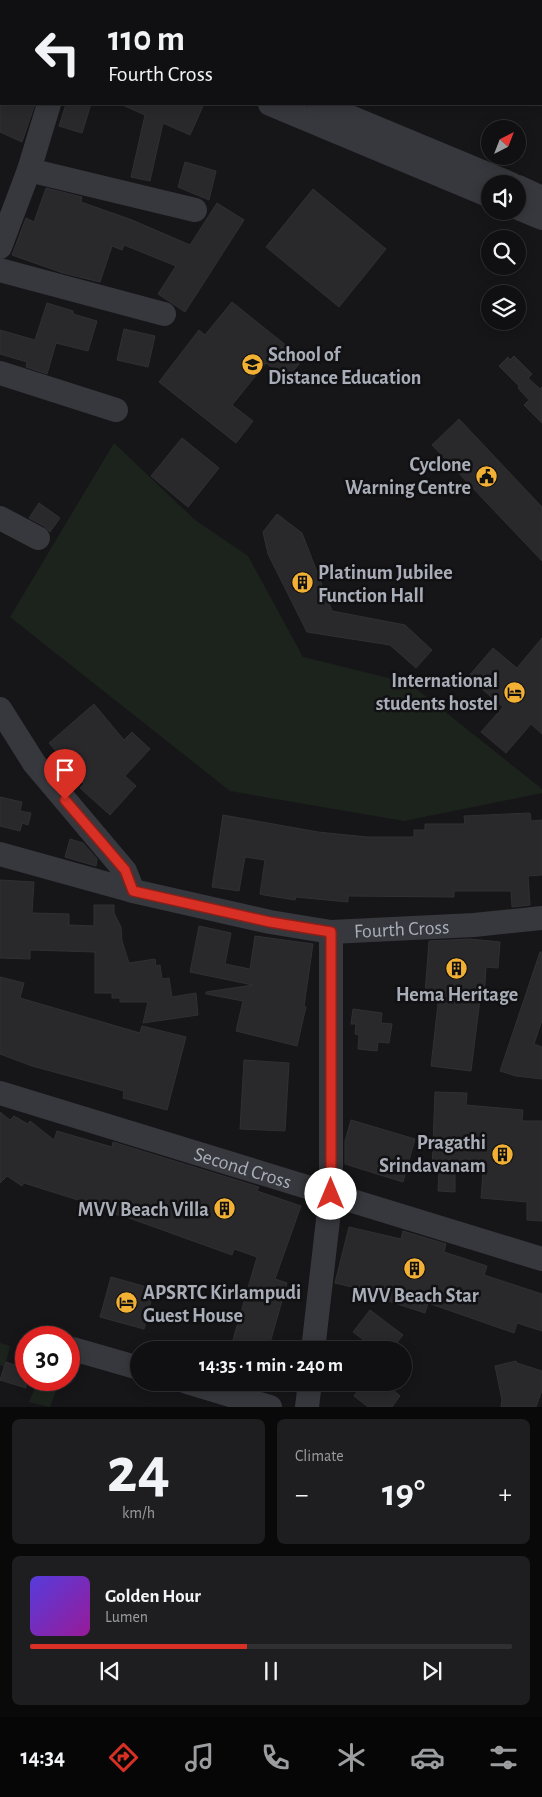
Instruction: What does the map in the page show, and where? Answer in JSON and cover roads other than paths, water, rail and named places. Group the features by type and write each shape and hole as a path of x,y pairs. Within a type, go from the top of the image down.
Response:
{"street":[{"path":"0,247 29,170 50,105"},
{"path":"272,105 481,192"},
{"path":"322,105 490,175"},
{"path":"29,170 195,210"},
{"path":"526,191 542,198"},
{"path":"526,211 542,218"},
{"path":"0,270 164,314"},
{"path":"0,373 116,410"},
{"path":"0,518 38,538"},
{"path":"0,709 34,763 125,870 133,891"},
{"name":"Fourth Cross","path":"0,854 133,891 270,922 331,932 465,925 542,918"},
{"path":"314,1341 331,1194 331,932"},
{"name":"Second Cross","path":"0,1093 542,1259"},
{"path":"80,1350 130,1365"},
{"path":"217,1391 270,1407"},
{"path":"307,1407 309,1391"}],"place":[{"name":"School of Distance Education","path":"252,365"},
{"name":"Cyclone Warning Centre","path":"487,476"},
{"name":"Platinum Jubilee Function Hall","path":"302,583"},
{"name":"International students hostel","path":"514,692"},
{"name":"Hema Heritage","path":"457,968"},
{"name":"Pragathi Srindavanam","path":"502,1154"},
{"name":"MVV Beach Villa","path":"225,1209"},
{"name":"MVV Beach Star","path":"415,1269"},
{"name":"APSRTC Kirlampudi Guest House","path":"127,1303"}]}
